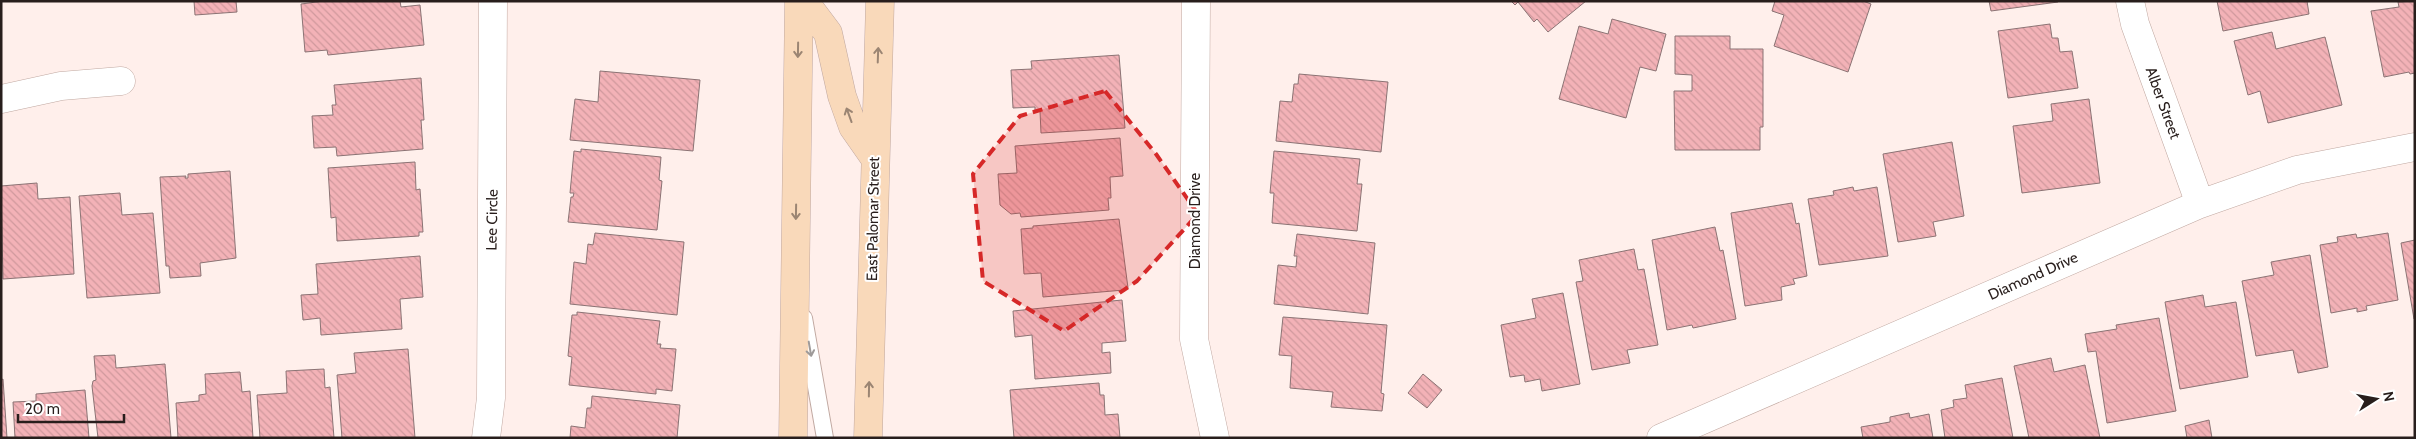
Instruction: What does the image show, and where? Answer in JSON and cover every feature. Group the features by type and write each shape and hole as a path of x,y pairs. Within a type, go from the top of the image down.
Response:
{"main road":[{"path":"793,438 799,1"},
{"path":"804,1 828,33 842,96 850,119 874,157"},
{"name":"East Palomar Street","path":"868,438 874,157 880,1"}],"street":[{"name":"Lee Circle","path":"486,438 490,398 493,1"},
{"name":"Diamond Drive","path":"1196,1 1194,339 1215,438"},
{"name":"Alber Street","path":"2130,1 2135,24 2200,204"},
{"path":"1,99 62,86 121,81"},
{"name":"Diamond Drive","path":"1661,438 2200,204 2297,170 2415,147"}],"lane":[{"path":"795,266 825,438"}],"highlighted area":[{"path":"1105,91 1156,154 1198,214 1137,281 1064,331 983,281 973,174 1020,116"}],"building":[{"path":"194,1 236,1 237,12 195,15"},
{"path":"324,1 400,1 401,7 420,5 424,45 328,55 327,50 305,52 301,4"},
{"path":"1511,1 1586,1 1548,32 1537,19 1534,22 1518,2 1515,5"},
{"path":"1775,1 1863,1 1871,4 1848,72 1774,46 1784,15 1772,11"},
{"path":"1989,1 2057,1 2058,2 1991,11"},
{"path":"2217,1 2307,1 2309,14 2223,31"},
{"path":"2415,1 2415,73 2410,74 2409,72 2384,77 2371,11 2399,7 2398,2"},
{"path":"1612,19 1666,34 1656,71 1640,67 1626,118 1559,99 1579,26 1608,34"},
{"path":"2050,24 2052,38 2058,38 2060,52 2072,51 2078,88 2008,98 1998,31"},
{"path":"2272,32 2276,49 2325,37 2342,105 2268,123 2260,91 2248,95 2234,41"},
{"path":"1675,36 1730,36 1730,49 1763,49 1763,127 1760,127 1760,150 1675,150 1674,91 1692,91 1692,75 1675,74"},
{"path":"1119,55 1125,128 1041,133 1040,111 1035,112 1035,107 1013,108 1011,70 1032,69 1031,61"},
{"path":"600,71 700,80 693,151 570,140 575,99 598,102"},
{"path":"1299,74 1388,82 1381,152 1276,141 1280,101 1292,102 1294,84 1298,84"},
{"path":"421,78 424,120 421,120 423,149 337,156 336,147 314,148 312,116 333,115 332,105 336,105 334,85"},
{"path":"2089,99 2100,183 2022,193 2013,126 2053,121 2051,104"},
{"path":"1120,138 1123,176 1110,177 1111,198 1108,198 1109,210 1021,217 1020,213 1011,214 1000,205 998,174 1017,173 1015,146"},
{"path":"1952,142 1964,216 1933,222 1936,236 1898,242 1883,154"},
{"path":"581,149 661,157 659,180 662,181 657,230 568,222 571,197 573,197 574,193 570,193 574,151 581,152"},
{"path":"1274,151 1360,159 1357,184 1362,184 1357,231 1272,223 1274,193 1270,193"},
{"path":"415,162 416,190 420,189 423,232 419,232 419,236 337,241 336,217 331,218 328,168"},
{"path":"230,171 236,258 200,263 201,276 170,278 169,266 166,266 160,177 186,176 185,178 188,178 188,174"},
{"path":"37,183 38,199 70,197 74,274 3,279 1,186"},
{"path":"1853,187 1854,191 1877,187 1888,256 1819,265 1808,199 1834,195 1833,191"},
{"path":"120,193 122,215 153,213 160,293 87,298 79,196"},
{"path":"1792,203 1796,224 1799,223 1807,276 1793,279 1795,284 1781,287 1782,300 1745,306 1731,213"},
{"path":"1119,219 1128,288 1124,290 1043,297 1041,273 1024,274 1021,229 1033,228 1033,226"},
{"path":"1715,227 1720,251 1723,250 1736,319 1693,328 1692,325 1667,330 1652,240"},
{"path":"595,233 684,242 677,315 570,304 574,262 586,264 588,244 593,245"},
{"path":"2388,233 2398,300 2366,306 2367,310 2357,312 2357,308 2331,313 2320,245 2338,242 2337,237 2356,234 2357,238"},
{"path":"1297,234 1375,243 1368,314 1274,304 1278,265 1296,267 1297,256 1294,256"},
{"path":"2415,240 2415,319 2414,319 2401,243"},
{"path":"1634,249 1638,270 1644,269 1658,345 1627,350 1630,363 1592,370 1576,282 1583,281 1579,260"},
{"path":"2310,255 2328,367 2298,373 2293,350 2256,356 2242,281 2274,275 2271,262"},
{"path":"420,256 423,297 400,299 402,329 321,335 320,318 303,320 301,295 318,294 316,264"},
{"path":"1563,293 1580,384 1542,391 1540,379 1525,382 1524,375 1510,377 1501,325 1536,318 1532,299"},
{"path":"2203,295 2205,307 2236,302 2248,377 2180,389 2165,302"},
{"path":"1122,300 1126,341 1102,343 1102,353 1110,352 1111,373 1035,379 1032,335 1015,337 1013,311"},
{"path":"577,312 660,321 657,344 661,344 660,348 676,349 672,391 656,389 656,394 569,385 572,357 568,356 572,315 577,315"},
{"path":"1283,317 1387,325 1381,393 1384,394 1382,411 1331,407 1333,392 1290,388 1292,356 1279,355"},
{"path":"2159,318 2176,411 2107,423 2096,351 2088,352 2085,334 2117,329 2116,325"},
{"path":"408,349 415,438 342,438 337,375 356,373 354,353"},
{"path":"115,355 116,368 165,364 171,438 98,438 92,386 93,381 96,380 94,356"},
{"path":"2051,358 2054,372 2085,365 2100,438 2029,438 2014,366"},
{"path":"324,369 325,388 330,387 334,438 260,438 257,395 287,393 286,371"},
{"path":"240,372 242,392 250,391 253,438 178,438 176,403 199,401 199,395 206,394 205,374"},
{"path":"1423,374 1442,390 1427,408 1408,393"},
{"path":"2002,378 2013,438 1945,438 1941,410 1954,407 1953,400 1967,398 1965,385"},
{"path":"3,379 7,438 1,438 1,380"},
{"path":"1099,383 1100,395 1104,395 1105,415 1118,414 1120,438 1014,438 1010,390"},
{"path":"85,390 89,438 15,438 13,402 36,401 36,394"},
{"path":"592,396 680,405 677,438 570,438 571,426 585,428 587,408 591,408"},
{"path":"1909,413 1910,418 1929,414 1933,438 1863,438 1861,427 1890,422 1890,417"},
{"path":"2209,420 2212,438 2187,438 2185,426"}]}
